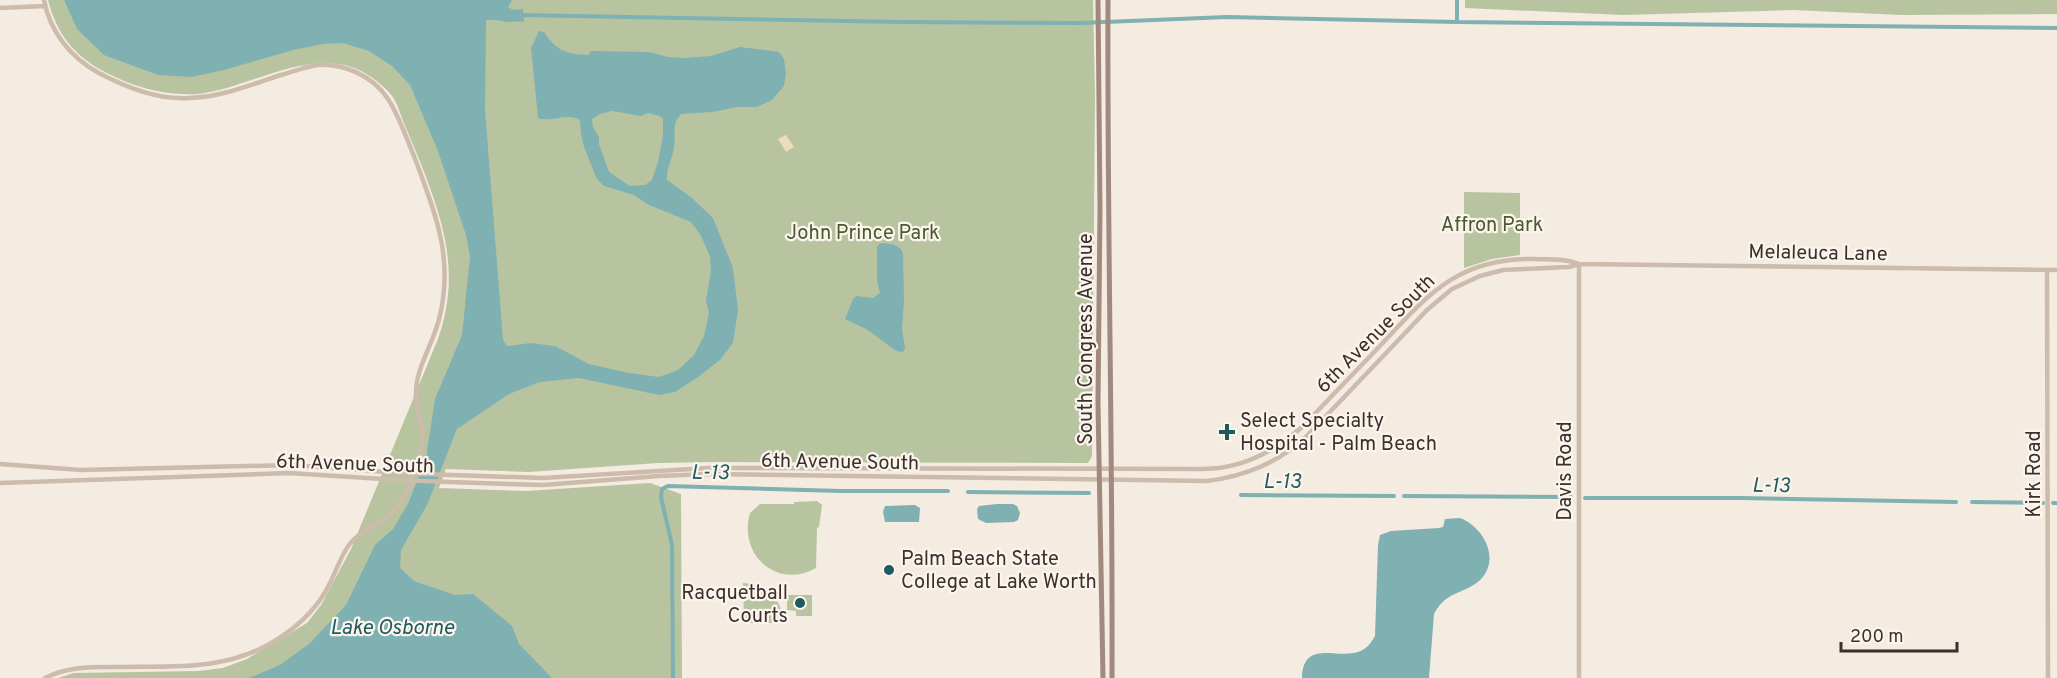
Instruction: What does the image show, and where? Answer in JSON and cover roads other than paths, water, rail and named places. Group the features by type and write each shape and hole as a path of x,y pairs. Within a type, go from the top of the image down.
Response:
{"main road":[{"name":"South Congress Avenue","path":"1098,0 1100,241 1098,403 1103,678"},
{"name":"South Congress Avenue","path":"1108,0 1112,678"},
{"path":"1100,241 1108,258"},
{"path":"1100,258 1108,273"}],"street":[{"path":"0,8 45,3 62,42 83,63 124,85 156,96 181,99 205,97 318,65 339,67 362,75 387,97 402,126 440,228 445,274 440,319 417,382 415,395 423,445 420,460 401,503 389,515 351,542 327,590 304,618 291,630 268,645 245,656 220,663 196,666 87,667 68,669 45,678"},
{"name":"Melaleuca Lane","path":"1458,275 1487,264 1509,260 1568,260 1579,264"},
{"name":"Melaleuca Lane","path":"1462,284 1503,270 1569,267 1579,264 2057,270"},
{"name":"Davis Road","path":"1579,264 1579,678"},
{"name":"Kirk Road","path":"2047,270 2048,678"},
{"name":"6th Avenue South","path":"0,464 81,470 291,465 400,473 543,478 708,468 1214,469 1236,465 1286,442 1422,302 1439,287 1458,275"},
{"name":"6th Avenue South","path":"0,483 289,473 398,480 543,485 710,474 1207,481 1240,475 1272,463 1291,451 1436,301 1462,284"}],"water":[{"name":"Lake Osborne","path":"64,0 512,0 508,7 513,10 523,9 524,22 486,20 485,110 503,340 507,346 531,343 555,346 589,364 659,377 678,370 694,355 704,336 709,313 706,301 711,270 710,256 700,234 691,222 649,205 634,195 604,186 597,179 584,147 580,120 570,117 538,118 531,48 539,31 544,32 563,50 581,55 588,55 591,51 649,52 684,58 711,56 740,47 779,52 784,59 786,73 784,86 772,100 757,107 681,114 675,126 667,180 692,198 713,218 733,268 738,310 733,343 720,360 675,392 659,395 579,378 540,382 509,394 457,429 427,505 401,550 400,568 414,581 455,595 473,594 512,626 519,644 552,678 249,678 280,665 310,643 346,605 375,545 393,529 408,504 426,458 435,399 462,335 470,257 466,235 438,151 410,85 392,66 369,51 343,43 323,44 192,77 158,75 104,55 77,29","holes":["612,111 641,116 648,113 660,116 663,119 663,135 652,180 645,185 630,186 609,172 592,119"]},
{"path":"882,243 897,246 903,253 902,329 905,348 903,352 896,351 868,330 845,319 856,296 873,298 880,293 877,280 877,247"},
{"path":"997,504 1017,506 1020,513 1018,520 986,523 978,519 979,506"},
{"path":"915,505 920,508 919,522 885,522 883,512 885,506"},
{"path":"1460,518 1476,528 1482,535 1489,552 1489,561 1482,578 1445,600 1434,614 1429,678 1302,678 1308,658 1314,654 1358,652 1368,646 1375,636 1380,535 1391,531 1439,528 1443,527 1445,519"}],"waterway":[{"path":"1457,0 1457,22"},
{"path":"519,15 1081,23 1227,17 1457,22 2057,28"},
{"name":"L-13","path":"673,678 672,545 661,497 662,489 668,486 841,491 948,491"},
{"name":"L-13","path":"968,492 1089,493"},
{"name":"L-13","path":"1241,495 1394,496"},
{"name":"L-13","path":"1404,496 1571,497"},
{"name":"L-13","path":"1585,498 1956,502"},
{"name":"L-13","path":"1972,502 2043,503"}],"place":[{"name":"Select Specialty Hospital - Palm Beach","path":"1227,432"},
{"name":"Palm Beach State College at Lake Worth","path":"889,570"},
{"name":"Racquetball Courts","path":"800,603"}],"park label":[{"name":"Affron Park","path":"1492,224"},
{"name":"John Prince Park","path":"863,232"}]}
